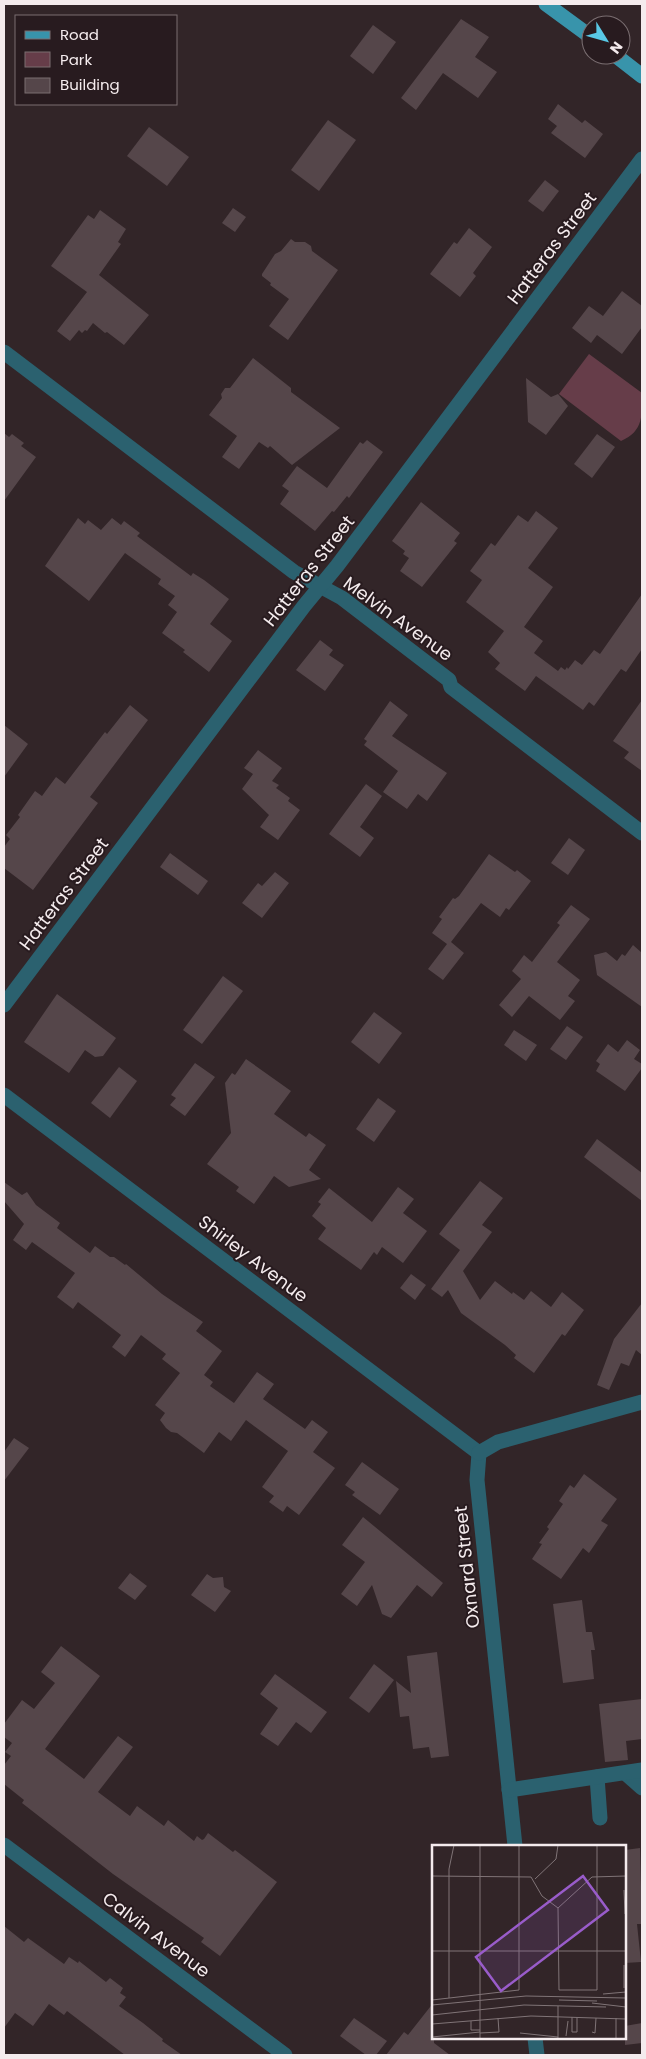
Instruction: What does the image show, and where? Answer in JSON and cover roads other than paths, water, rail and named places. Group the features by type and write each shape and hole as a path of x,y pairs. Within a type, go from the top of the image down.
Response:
{"main road":[{"path":"546,4 581,30"},
{"path":"627,65 642,76"}],"street":[{"name":"Hatteras Street","path":"4,1005 642,158"},
{"name":"Melvin Avenue","path":"4,352 294,572 342,598 449,680 451,687 642,832"},
{"name":"Shirley Avenue","path":"4,1095 479,1453"},
{"path":"479,1453 498,1442 642,1402"},
{"name":"Oxnard Street","path":"479,1453 477,1480 515,1845"},
{"path":"509,1790 642,1770"},
{"path":"625,1773 642,1788"},
{"path":"597,1777 600,1818"},
{"name":"Calvin Avenue","path":"4,1845 285,2055"},
{"path":"535,2039 537,2055"}]}
